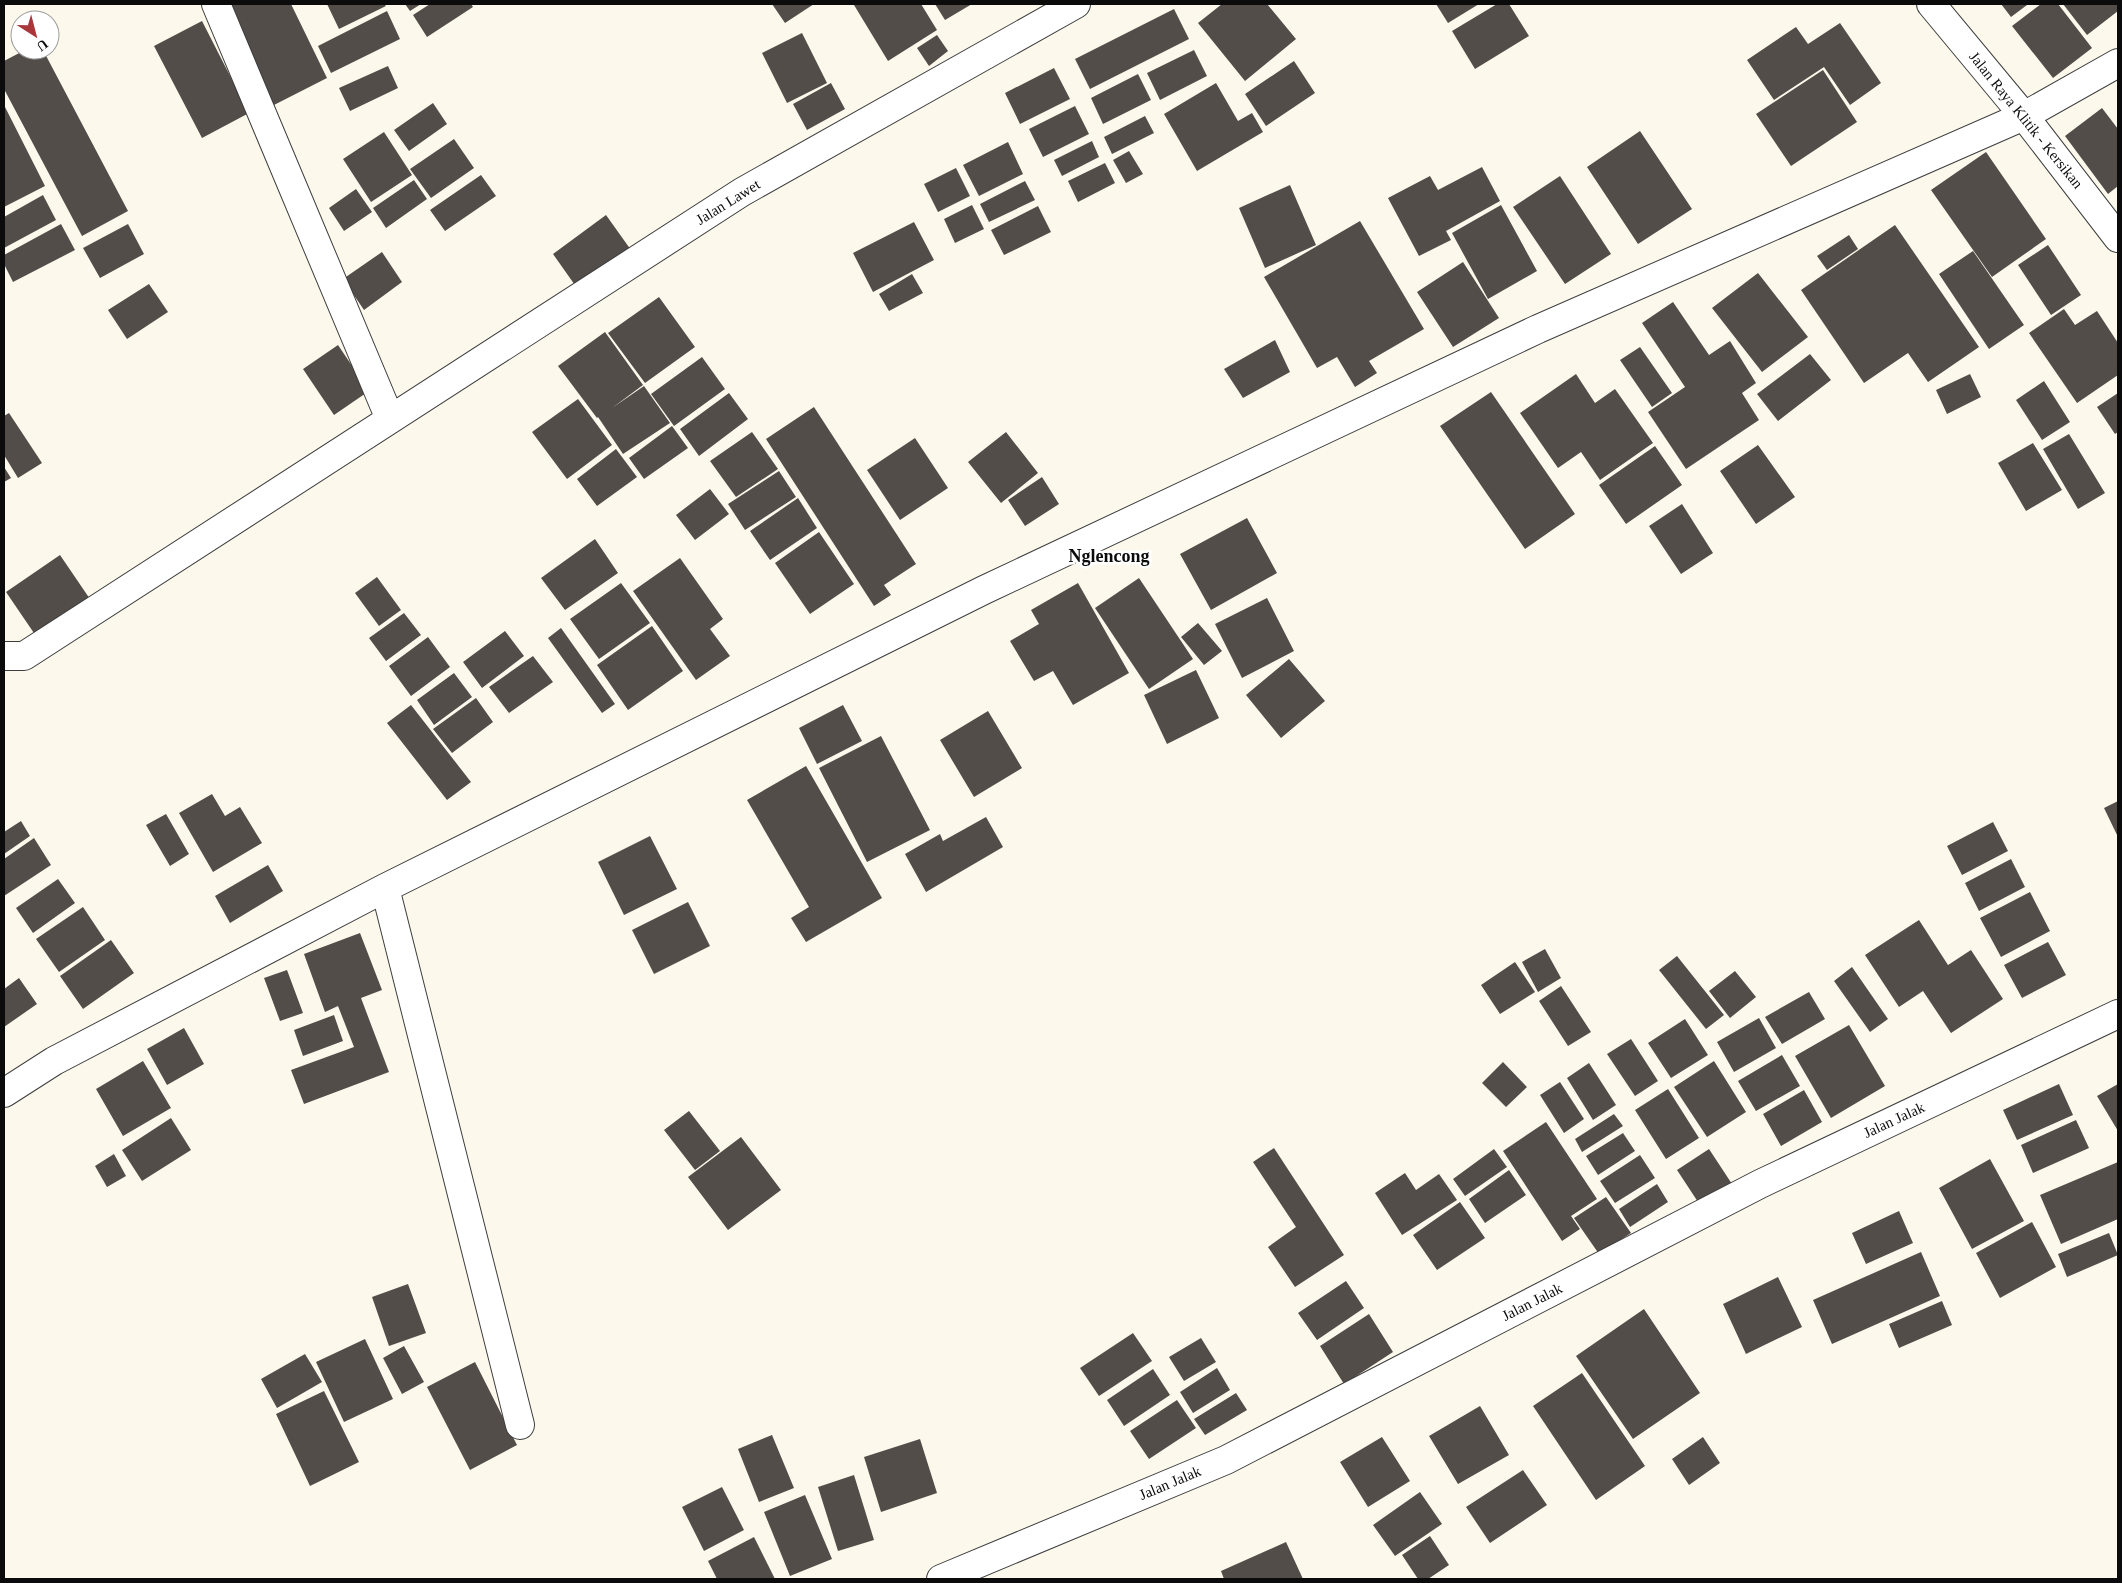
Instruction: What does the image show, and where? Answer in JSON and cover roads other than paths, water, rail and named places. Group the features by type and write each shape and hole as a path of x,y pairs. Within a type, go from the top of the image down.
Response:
{"street":[{"path":"216,4 390,419"},
{"name":"Jalan Lawet","path":"4,656 24,656 742,192 1076,4"},
{"name":"Jalan Raya Klitik - Kersikan","path":"1931,4 2024,116 2118,238"},
{"path":"4,1093 54,1061 385,888 984,590 1538,329 2024,116 2118,63"},
{"path":"385,888 520,1425"},
{"name":"Jalan Jalak","path":"941,1579 1226,1460 1760,1184 2118,1014"}],"district":[{"name":"Nglencong","path":"1109,556"}]}
